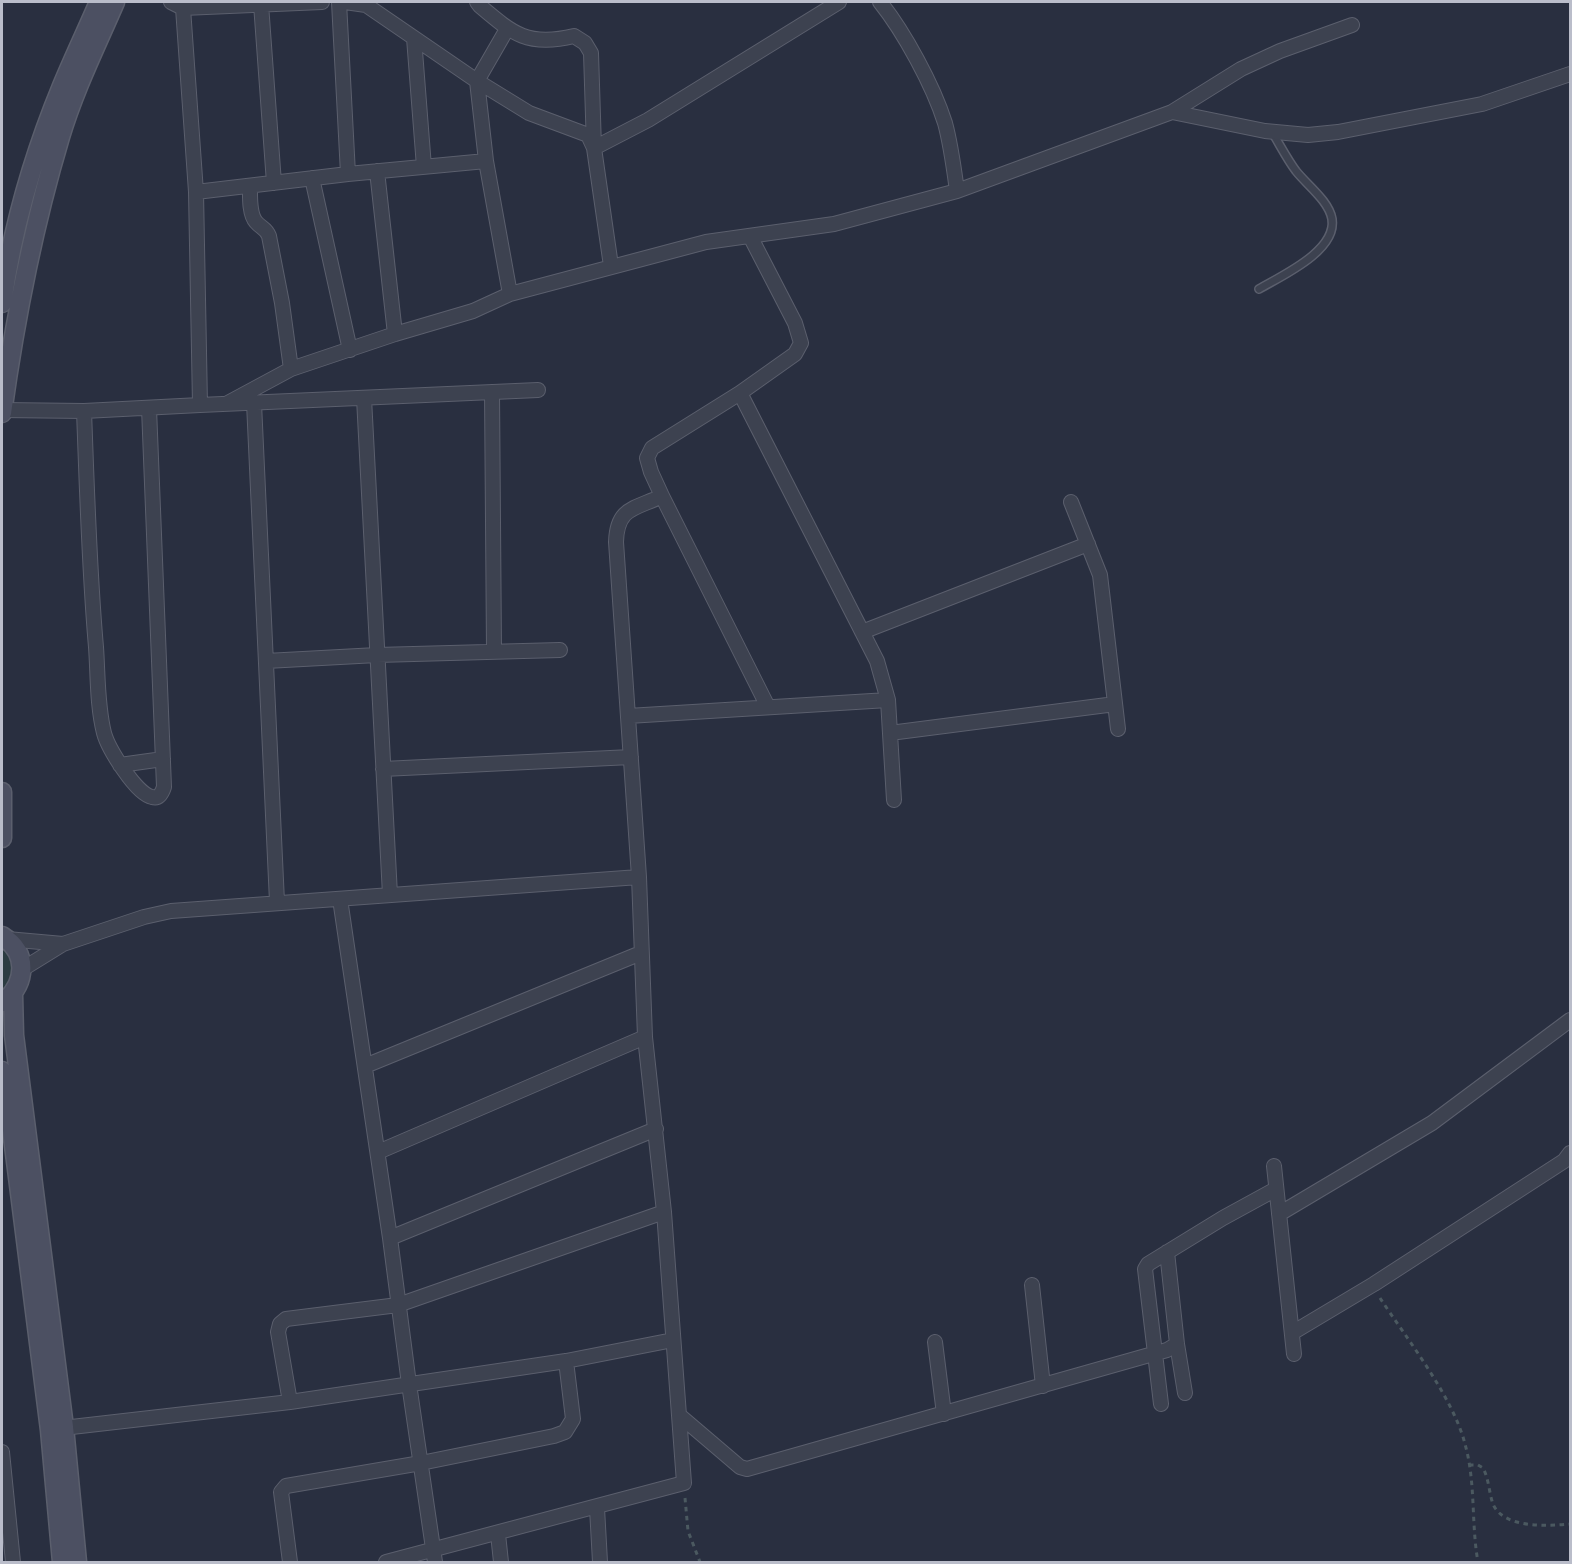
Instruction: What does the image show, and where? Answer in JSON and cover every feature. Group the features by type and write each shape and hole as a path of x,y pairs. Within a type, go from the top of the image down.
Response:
{"main road":[{"path":"2,303 13,243 46,128 62,85 99,2"},
{"path":"2,411 30,245 60,136 76,92 115,2"},
{"path":"2,792 2,838"},
{"path":"3,934 20,958 19,983 7,999 14,1035 57,1429 62,1563"},
{"path":"2,1071 8,1098 77,1563"}],"street":[{"path":"200,405 196,192 177,5 322,2"},
{"path":"339,2 348,174"},
{"path":"345,2 371,3 414,38 477,81 529,112 588,135 594,148"},
{"path":"477,2 507,29 521,37 562,39 574,36 585,43 591,53 594,148 611,266"},
{"path":"594,148 648,120 840,2"},
{"path":"880,2 891,15 908,44 944,122 957,191"},
{"path":"261,4 274,183"},
{"path":"226,404 291,369 473,311 510,294 706,242 834,224 957,191 1172,112 1251,64 1352,25"},
{"path":"507,29 477,81 486,161 510,294"},
{"path":"414,38 424,167"},
{"path":"1172,112 1272,132 1308,135 1338,132 1482,104 1570,74"},
{"path":"196,192 486,161"},
{"path":"377,171 395,334"},
{"path":"312,178 350,350"},
{"path":"250,186 253,218 266,228 269,236 282,303 291,369"},
{"path":"750,236 795,323 801,343 795,354 740,393 652,448 647,458 662,496 768,707"},
{"path":"2,411 84,411 538,390"},
{"path":"492,392 494,651"},
{"path":"740,393 878,661 888,700 894,800"},
{"path":"364,398 390,895"},
{"path":"254,403 277,902"},
{"path":"84,411 93,618 101,718 109,749 120,765 143,793 157,797 162,794 164,787 149,408"},
{"path":"386,1563 435,1556 498,1534 684,1484 664,1212 645,1037 639,877 617,528 625,513 662,496"},
{"path":"1071,502 1100,575 1118,729"},
{"path":"862,632 1088,544"},
{"path":"266,661 377,655 560,650"},
{"path":"628,716 888,700"},
{"path":"890,733 1115,704"},
{"path":"383,769 631,757"},
{"path":"120,765 163,759"},
{"path":"21,970 63,944 158,913 277,902 639,877"},
{"path":"340,899 435,1556"},
{"path":"3,934 63,944"},
{"path":"365,1066 641,953"},
{"path":"1279,1214 1432,1123 1570,1020"},
{"path":"378,1152 645,1037"},
{"path":"390,1238 656,1129"},
{"path":"1292,1333 1372,1286 1564,1161 1570,1153"},
{"path":"1274,1166 1294,1354"},
{"path":"1161,1404 1145,1269 1148,1264 1167,1252 1276,1189"},
{"path":"290,1402 278,1332 280,1324 286,1319 398,1305 664,1212"},
{"path":"1167,1252 1185,1393"},
{"path":"1032,1285 1043,1386"},
{"path":"57,1429 290,1402 566,1361 673,1340"},
{"path":"935,1342 944,1414"},
{"path":"679,1415 740,1467 747,1469 1154,1354 1177,1344"},
{"path":"290,1563 281,1492 285,1486 554,1436 565,1431 573,1419 566,1361"},
{"path":"2,1456 13,1563"},
{"path":"597,1508 600,1563"},
{"path":"498,1534 501,1563"}],"lane":[{"path":"1259,289 1320,250 1328,240 1332,220 1325,204 1295,170 1272,132"}],"path":[{"path":"1372,1286 1452,1411 1466,1445 1478,1563"},
{"path":"1469,1465 1478,1465 1483,1468 1494,1507 1509,1518 1520,1523 1548,1526 1570,1524"},
{"path":"684,1484 688,1531 700,1563"}],"shaded area":[{"path":"2,941 20,970 2,993"}]}
